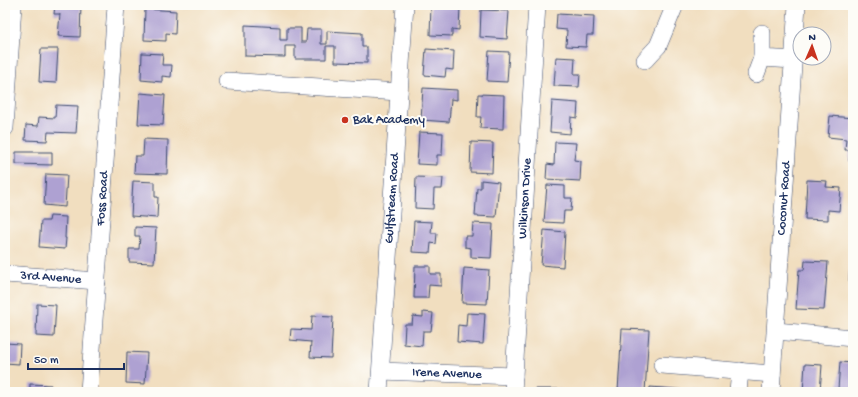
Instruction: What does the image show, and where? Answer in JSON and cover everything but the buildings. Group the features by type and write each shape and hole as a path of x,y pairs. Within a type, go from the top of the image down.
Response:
{"street":[{"path":"5,128 8,26 13,5"},
{"name":"Foss Road","path":"89,392 116,5"},
{"name":"Gulfstream Road","path":"379,392 405,5"},
{"name":"Wilkinson Drive","path":"513,384 537,5"},
{"path":"645,60 658,46 675,5"},
{"name":"Coconut Road","path":"795,26 797,5"},
{"path":"756,74 762,58 762,33"},
{"path":"762,58 792,60"},
{"name":"Coconut Road","path":"771,392 793,66"},
{"path":"227,81 399,92"},
{"name":"3rd Avenue","path":"5,274 97,281"},
{"path":"776,331 853,338"},
{"path":"662,365 772,374"},
{"name":"Irene Avenue","path":"380,371 513,384"},
{"path":"738,392 740,371"}],"place":[{"name":"Bak Academy","path":"345,120"}]}
